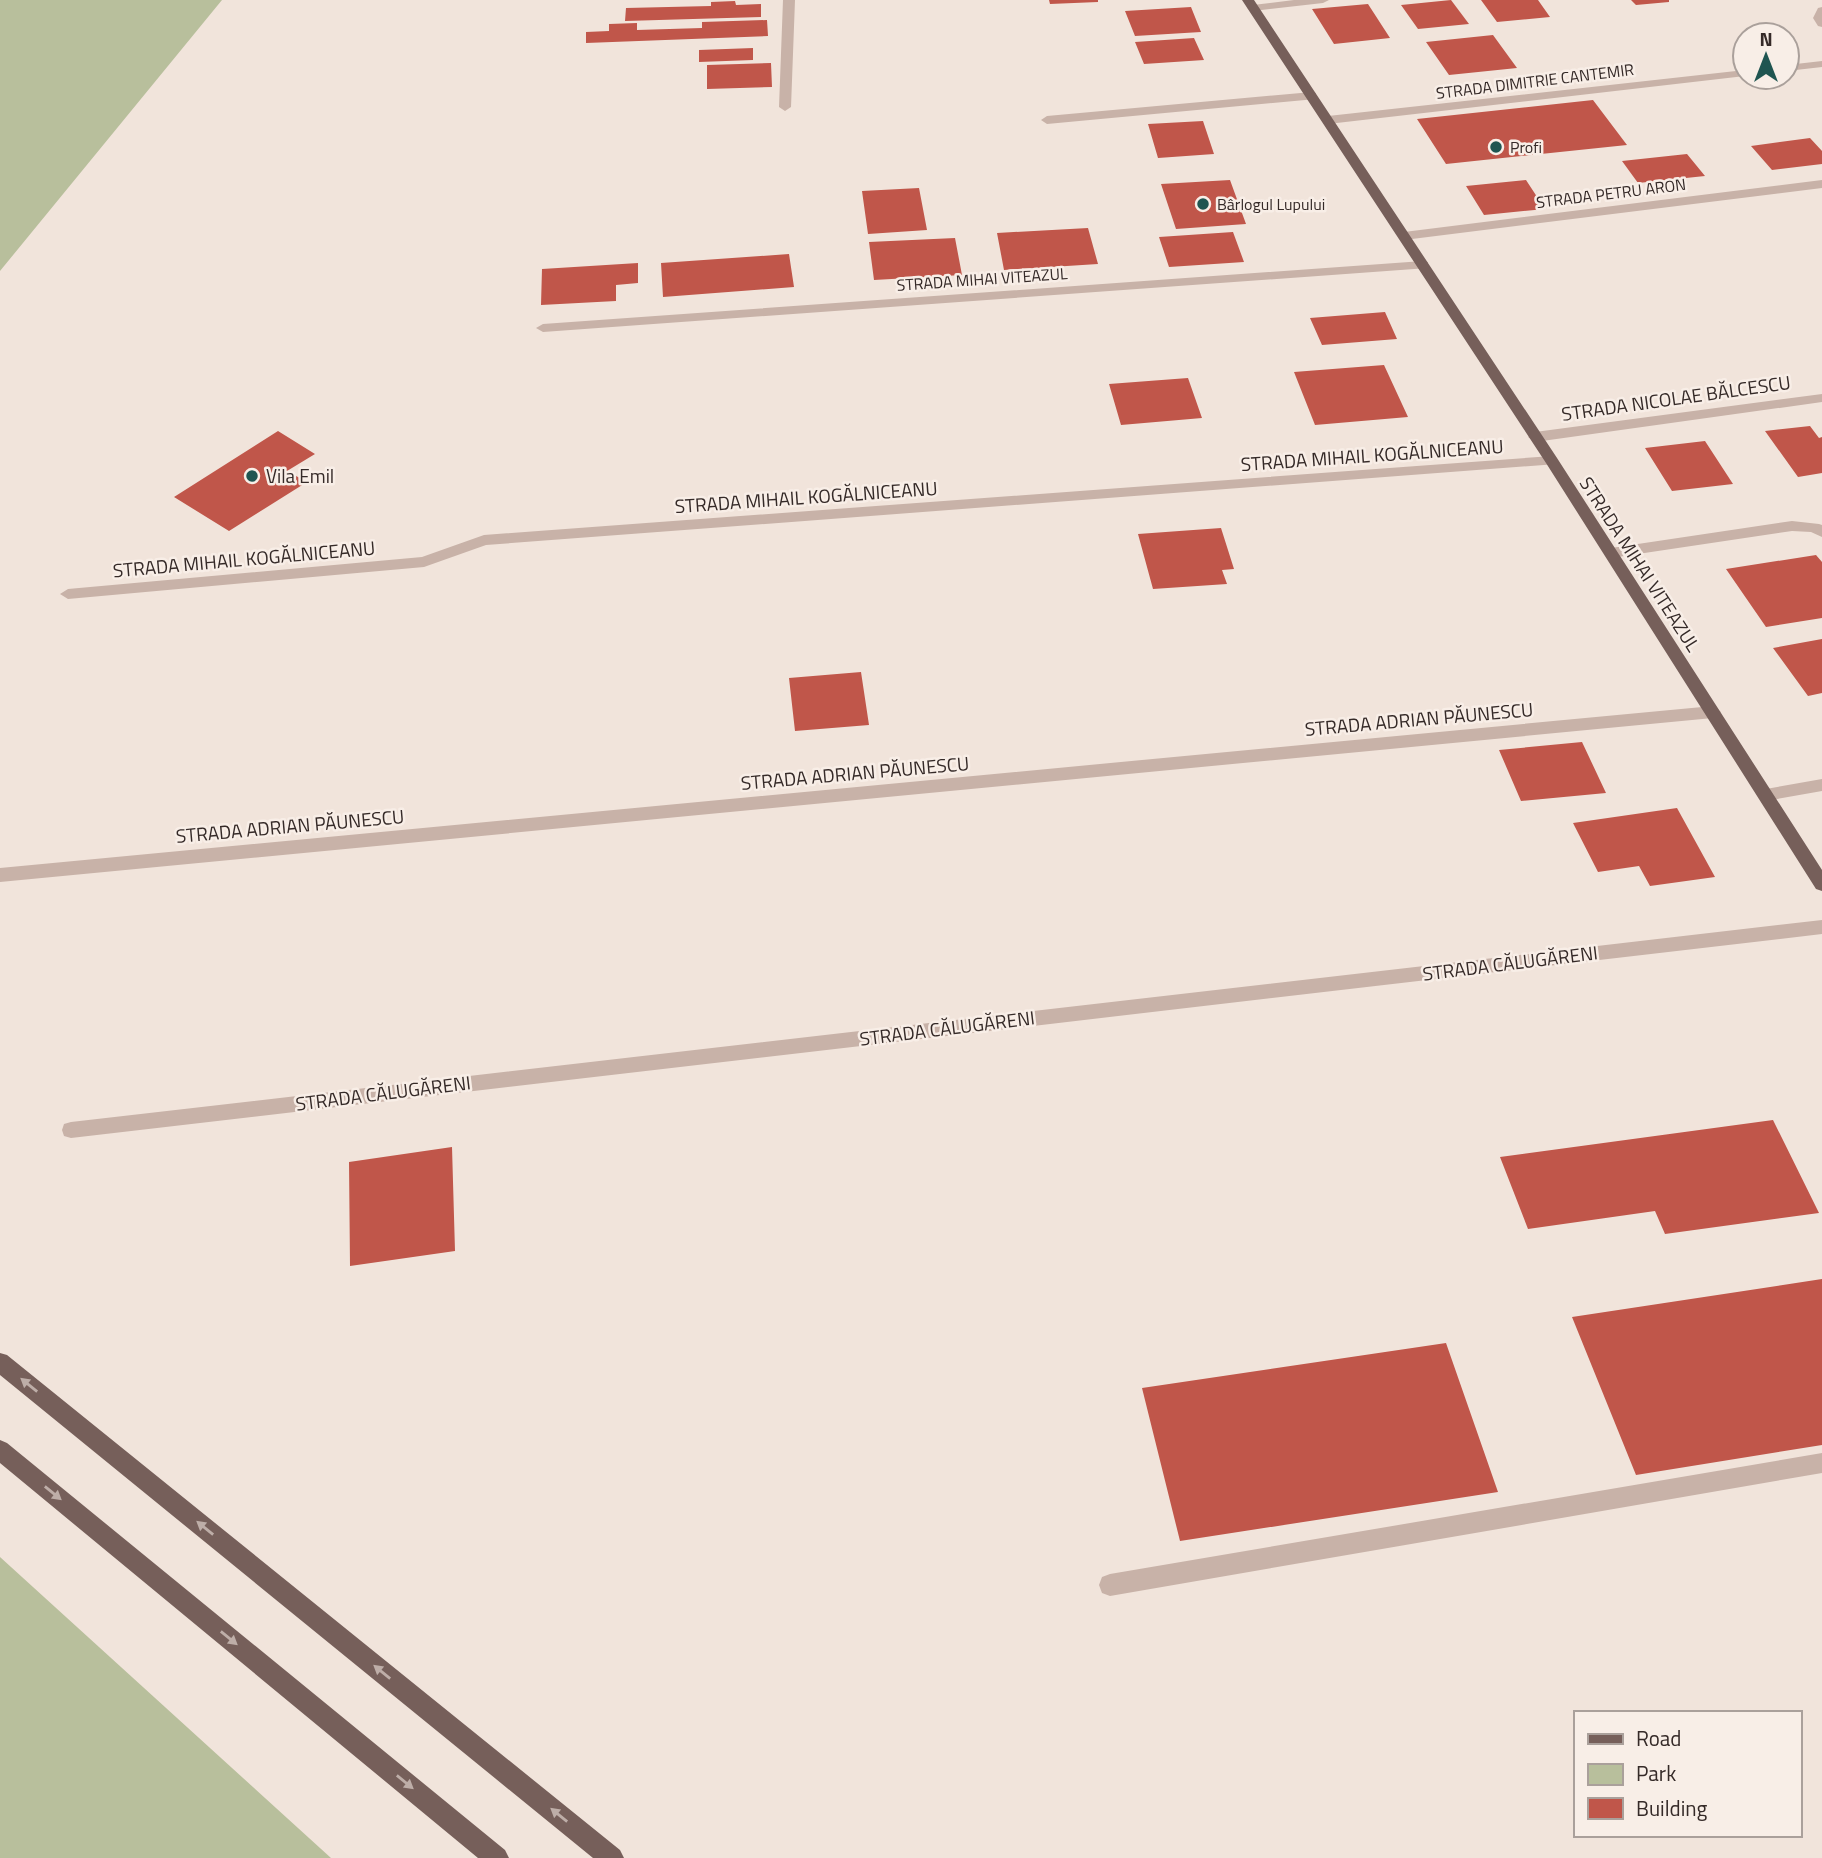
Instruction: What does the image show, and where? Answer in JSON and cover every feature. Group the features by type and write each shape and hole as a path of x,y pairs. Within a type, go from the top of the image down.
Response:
{"main road":[{"name":"STRADA MIHAI VITEAZUL","path":"1251,4 1552,461 1822,884"},
{"path":"0,1362 612,1858"},
{"path":"0,1450 497,1858"}],"street":[{"path":"785,107 789,0"},
{"path":"1251,4 1322,0"},
{"path":"1822,9 1819,18 1822,24"},
{"path":"1801,66 1822,64"},
{"name":"STRADA DIMITRIE CANTEMIR","path":"1328,120 1731,75"},
{"path":"1047,120 1312,96"},
{"name":"STRADA PETRU ARON","path":"1404,236 1822,184"},
{"name":"STRADA MIHAI VITEAZUL","path":"543,328 1423,265"},
{"name":"STRADA NICOLAE BĂLCESCU","path":"1535,437 1822,398"},
{"name":"STRADA MIHAIL KOGĂLNICEANU","path":"68,594 424,562 484,540 1552,461"},
{"path":"1611,553 1792,526 1814,527 1822,532"},
{"name":"STRADA ADRIAN PĂUNESCU","path":"0,875 1713,712"},
{"path":"1766,795 1822,785"},
{"name":"STRADA CĂLUGĂRENI","path":"71,1129 1822,927"},
{"path":"1110,1585 1822,1463"}],"green space":[{"path":"0,0 222,0 0,271"},
{"path":"0,1557 331,1858 0,1858"}],"building":[{"path":"1049,0 1098,0 1098,2 1050,4"},
{"path":"1451,0 1469,24 1418,29 1401,5"},
{"path":"1481,0 1538,0 1550,17 1497,22"},
{"path":"1631,0 1669,0 1669,2 1636,5"},
{"path":"735,1 736,5 761,4 761,17 625,21 626,8 711,6 711,2"},
{"path":"1368,4 1390,38 1334,44 1312,9"},
{"path":"1191,7 1201,32 1135,36 1125,11"},
{"path":"767,20 768,36 586,43 586,32 609,31 609,24 637,23 637,30 702,28 702,22"},
{"path":"1493,35 1517,68 1449,75 1426,42"},
{"path":"1194,38 1204,60 1144,64 1135,42"},
{"path":"753,48 753,60 699,62 699,50"},
{"path":"771,63 772,87 707,89 707,65"},
{"path":"1593,100 1627,145 1446,164 1417,119"},
{"path":"1203,121 1214,154 1158,158 1148,124"},
{"path":"1810,138 1822,151 1822,164 1772,170 1751,146"},
{"path":"1687,154 1705,176 1638,183 1622,161"},
{"name":"Bârlogul Lupului","path":"1230,180 1246,224 1176,229 1161,184"},
{"path":"1526,180 1545,209 1484,215 1466,186"},
{"path":"919,188 927,230 868,234 862,191"},
{"path":"1088,228 1098,264 1004,270 997,233"},
{"path":"1233,232 1244,262 1169,267 1159,237"},
{"path":"955,238 962,275 874,280 869,242"},
{"path":"789,254 794,287 663,297 661,263"},
{"path":"638,263 638,283 616,285 616,301 541,305 542,269"},
{"path":"1385,312 1397,339 1322,345 1310,318"},
{"path":"1384,365 1408,417 1315,425 1294,372"},
{"path":"1188,378 1202,418 1121,425 1109,384"},
{"path":"1810,426 1819,438 1822,437 1822,473 1798,477 1765,431"},
{"name":"Vila Emil","path":"278,431 315,454 287,471 307,482 229,531 174,497"},
{"path":"1705,441 1733,484 1672,491 1645,448"},
{"path":"1221,528 1234,569 1222,570 1227,584 1153,589 1138,534"},
{"path":"1816,555 1822,562 1822,618 1766,627 1726,569"},
{"path":"1822,639 1822,693 1808,696 1773,648"},
{"path":"861,672 869,725 795,731 789,678"},
{"path":"1582,742 1606,793 1521,801 1499,750"},
{"path":"1677,808 1715,877 1650,886 1639,866 1598,872 1573,823"},
{"path":"1773,1120 1819,1213 1665,1234 1655,1211 1528,1229 1500,1157"},
{"path":"452,1147 455,1251 350,1266 349,1162"},
{"path":"1822,1279 1822,1445 1636,1475 1572,1317"},
{"path":"1446,1343 1498,1492 1180,1541 1142,1388"}],"place":[{"name":"Profi","path":"1496,147"},
{"name":"Bârlogul Lupului","path":"1203,204"},
{"name":"Vila Emil","path":"252,476"}]}
